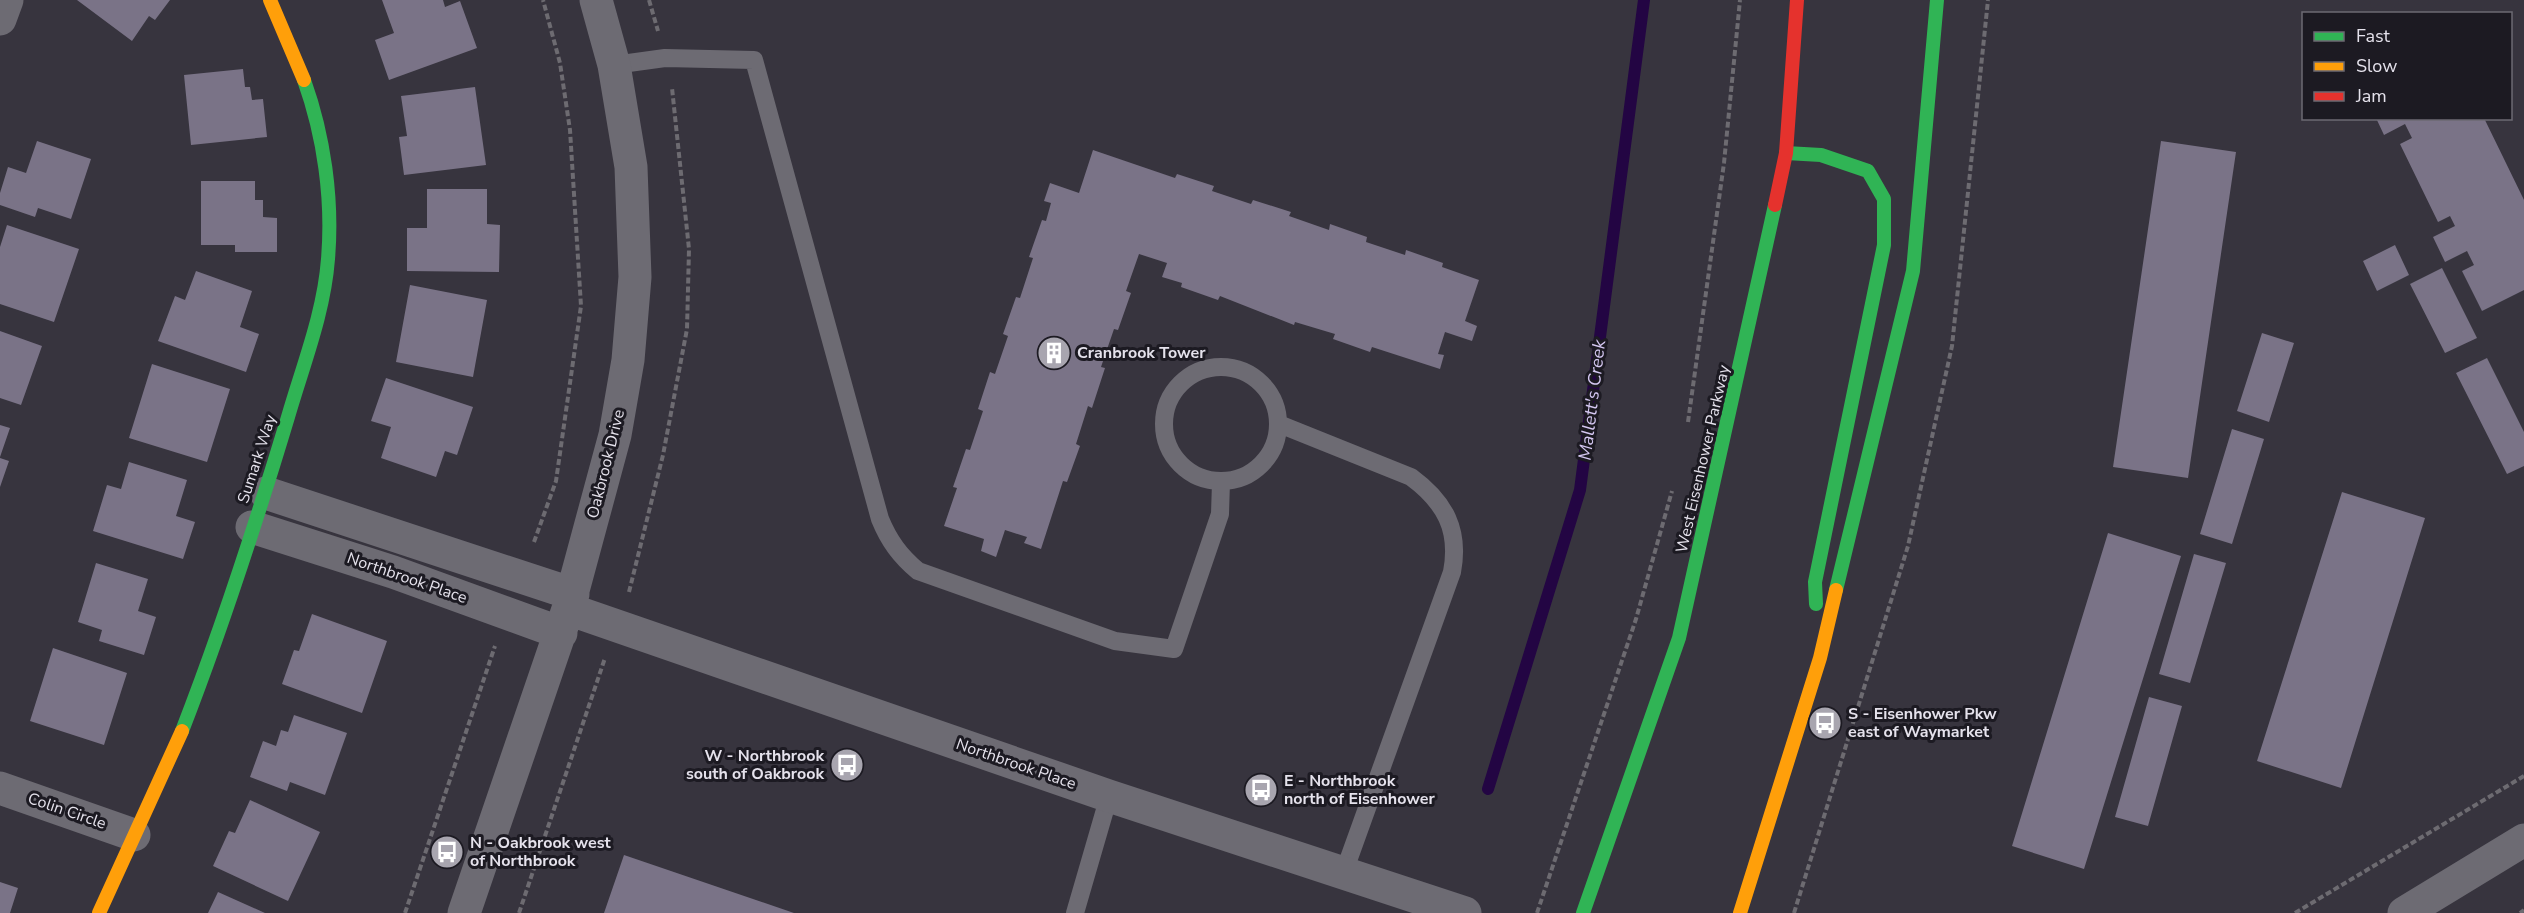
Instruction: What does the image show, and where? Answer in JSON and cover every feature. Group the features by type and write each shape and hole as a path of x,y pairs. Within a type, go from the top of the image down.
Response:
{"main road":[{"name":"Sumark Way","path":"99,913 190,711 252,527 266,493 321,307 329,239 327,180 314,108 297,55 270,0"},
{"name":"West Eisenhower Parkway","path":"1583,913 1679,638 1756,302 1786,153 1797,0"},
{"path":"1740,913 1820,658 1913,271 1936,0"},
{"path":"1786,153 1821,154 1868,171 1884,199 1884,245 1815,582 1820,658"}],"street":[{"path":"0,19 7,0"},
{"name":"Oakbrook Drive","path":"464,913 567,612 615,435 628,360 635,277 631,167 614,65 596,0"},
{"name":"Northbrook Place","path":"266,493 567,612 1465,913"},
{"name":"Northbrook Place","path":"252,527 393,572 567,612"},
{"name":"Colin Circle","path":"0,788 134,835"},
{"path":"2404,913 2524,840"}],"lane":[{"path":"614,65 665,58 754,60 880,519 888,538 902,557 918,571 1115,641 1174,649 1220,514 1221,482"},
{"path":"1222,366 1243,371 1262,383 1275,402 1279,424 1274,447 1262,465 1243,478 1221,482 1198,477 1180,465 1167,446 1163,424 1167,401 1180,382 1199,370 1222,366"},
{"path":"1279,424 1411,477 1428,489 1442,507 1451,527 1456,550 1452,572 1344,872"},
{"path":"1075,913 1109,795"}],"path":[{"path":"530,546 537,538 556,481 581,306 570,130 560,63 543,0"},
{"path":"649,0 656,21"},
{"path":"1686,434 1724,163 1740,0"},
{"path":"1794,913 1908,546 1952,346 1988,0"},
{"path":"633,580 663,455 687,329 689,249 675,100"},
{"path":"1537,913 1636,619 1672,489"},
{"path":"405,913 497,639"},
{"path":"519,913 598,681"},
{"path":"2295,913 2524,776"},
{"path":"2520,913 2524,910"}],"building":[{"path":"77,0 170,0 155,20 149,16 132,41"},
{"path":"382,0 443,0 445,7 460,1 477,48 389,80 375,40 394,33"},
{"path":"243,69 245,87 250,87 252,100 263,99 267,137 191,145 184,75"},
{"path":"475,87 486,165 404,175 399,137 407,136 401,96"},
{"path":"2377,120 2485,120 2524,200 2524,290 2482,311 2462,271 2474,265 2467,251 2445,262 2433,237 2455,226 2450,216 2438,222 2400,144 2412,138 2405,124 2384,135"},
{"path":"37,141 91,159 71,219 38,208 35,217 0,205 0,193 8,167 26,173"},
{"path":"2161,141 2236,152 2188,478 2113,467"},
{"name":"Cranbrook Tower","path":"1093,150 1175,178 1177,174 1214,186 1212,191 1251,204 1253,200 1291,212 1289,216 1329,230 1330,224 1367,237 1366,242 1405,255 1406,250 1443,263 1442,267 1479,280 1465,321 1477,326 1472,341 1445,332 1438,354 1444,355 1440,369 1372,347 1370,352 1333,339 1335,334 1295,322 1294,325 1220,296 1218,300 1181,287 1182,283 1162,277 1167,263 1139,254 1126,291 1131,293 1118,330 1114,329 1101,367 1105,368 1092,408 1088,406 1076,444 1080,446 1067,482 1063,481 1041,549 1024,543 1027,537 1005,530 996,557 981,551 984,539 944,526 957,488 953,487 966,449 970,450 983,411 978,409 990,372 995,374 1008,336 1003,334 1016,297 1020,298 1033,258 1029,257 1042,220 1046,221 1051,203 1044,201 1050,183 1079,193"},
{"path":"201,181 255,181 255,200 263,200 263,217 277,218 277,252 235,252 235,245 201,245"},
{"path":"427,189 487,189 487,224 500,225 499,272 407,271 407,228 427,228"},
{"path":"7,225 79,249 54,322 0,304 0,247"},
{"path":"2395,245 2409,275 2377,291 2363,261"},
{"path":"2442,268 2477,338 2445,353 2410,284"},
{"path":"196,271 252,291 240,327 259,334 246,372 158,341 175,296 185,300"},
{"path":"410,285 487,300 473,377 396,362"},
{"path":"0,331 42,346 21,405 0,398"},
{"path":"2262,333 2294,343 2269,422 2237,411"},
{"path":"2487,358 2524,432 2524,466 2507,474 2456,373"},
{"path":"152,364 230,389 207,462 129,438"},
{"path":"386,378 473,407 457,455 445,451 436,477 381,458 391,427 371,421"},
{"path":"0,425 10,428 0,457"},
{"path":"2232,429 2264,439 2232,544 2200,534"},
{"path":"0,458 9,461 0,487"},
{"path":"129,462 187,480 176,516 195,522 183,559 93,531 107,485 121,489"},
{"path":"2342,492 2425,518 2341,788 2257,761"},
{"path":"2108,533 2181,556 2084,869 2012,846"},
{"path":"2194,554 2226,563 2190,683 2159,674"},
{"path":"96,563 148,579 138,611 156,617 144,655 99,641 102,630 78,622"},
{"path":"312,614 387,641 362,713 282,684 294,650 299,651"},
{"path":"53,648 127,673 104,745 30,721"},
{"path":"2149,697 2182,706 2148,826 2115,817"},
{"path":"294,715 347,733 325,795 290,782 287,791 250,777 263,741 276,746 281,730 288,732"},
{"path":"250,800 320,832 288,901 213,866 229,831 235,833"},
{"path":"624,855 794,913 604,913"},
{"path":"0,882 18,888 10,913 0,913"},
{"path":"218,892 265,913 208,913"}],"waterway":[{"name":"Mallett's Creek","path":"1488,789 1580,490 1644,0"}],"traffic: fast":[{"path":"1836,590 1913,271 1937,0"},
{"path":"182,731 251,536 312,339 326,279 329,236 328,191 322,145 304,80"},
{"path":"1786,153 1821,155 1868,171 1884,199 1884,245 1815,582 1816,604"},
{"path":"1583,913 1679,638 1775,205"}],"traffic: slow":[{"path":"270,0 304,80"},
{"path":"1740,913 1820,658 1836,590"},
{"path":"99,913 182,731"}],"traffic: jam":[{"path":"1775,205 1786,153 1797,0"}],"place":[{"name":"Cranbrook Tower","path":"1054,353"},
{"name":"S - Eisenhower Pkw east of Waymarket","path":"1825,723"},
{"name":"W - Northbrook south of Oakbrook","path":"847,765"},
{"name":"E - Northbrook north of Eisenhower","path":"1261,790"},
{"name":"N - Oakbrook west of Northbrook","path":"447,852"}]}
